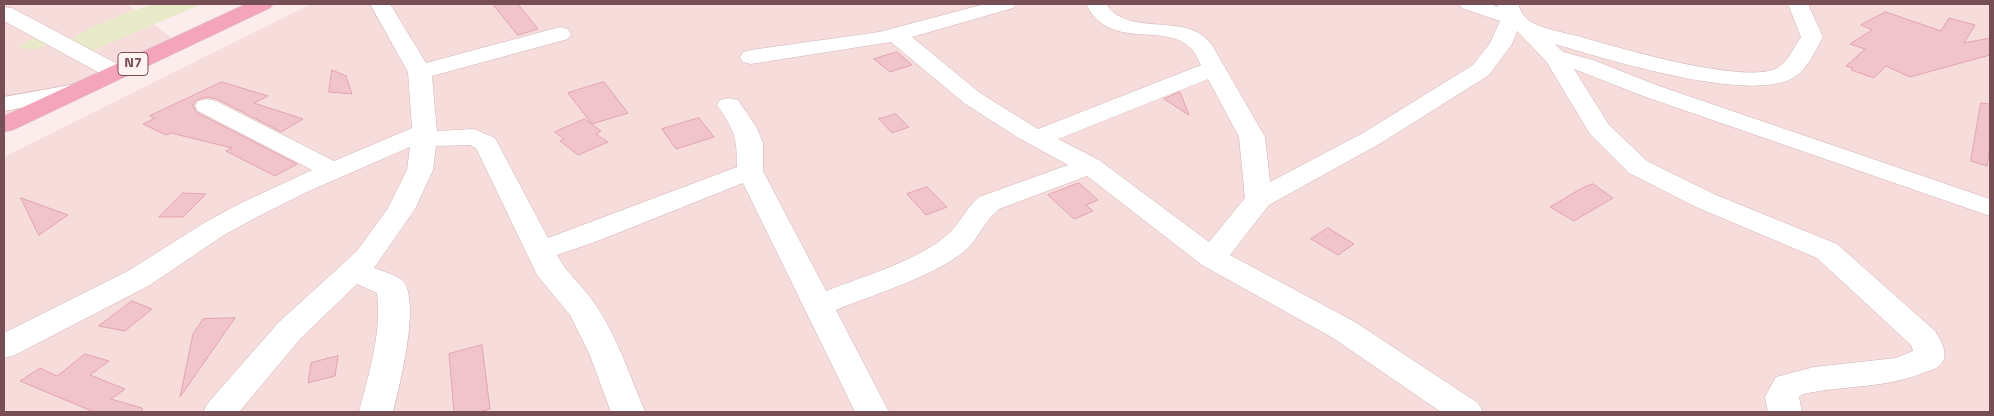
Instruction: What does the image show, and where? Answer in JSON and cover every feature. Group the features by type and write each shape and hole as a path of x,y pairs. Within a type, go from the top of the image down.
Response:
{"highway":[{"name":"N7","path":"4,125 263,4"}],"street":[{"path":"220,412 290,330 367,258 401,209 420,170 424,136 420,72 380,4"},
{"path":"944,4 968,16"},
{"path":"751,58 896,35 1006,4"},
{"path":"1096,4 1100,13 1112,22 1186,36 1201,44 1252,137 1259,198"},
{"path":"1470,4 1673,67 1743,79 1770,79 1784,74 1798,58 1812,37 1798,4"},
{"path":"4,13 116,72"},
{"path":"1516,17 1555,57 1599,129 1638,167 1706,201 1827,251 1924,339 1930,350 1928,358 1892,371 1829,376 1800,381 1788,386 1782,397 1785,412"},
{"path":"1212,258 1259,198 1372,138 1481,70 1501,44 1516,17"},
{"path":"420,72 560,34"},
{"path":"896,35 972,98 1036,138 1090,166 1212,258 1271,292 1344,330 1466,412"},
{"path":"1555,57 1585,65 1652,91 1990,208"},
{"path":"1036,138 1214,68"},
{"path":"4,104 76,91"},
{"path":"729,105 745,128 750,143 750,170 872,412"},
{"path":"207,106 334,171"},
{"path":"4,347 139,278 214,229 249,210 334,171 424,136 474,137 486,143 552,275 583,310 605,353 628,412"},
{"path":"817,306 928,261 958,241 978,212 989,203 1090,166"},
{"path":"540,251 585,236 750,170"},
{"path":"354,271 390,287 395,307 392,348 376,412"}],"shaded area":[{"path":"4,4 127,4 173,39 4,115"},
{"path":"311,4 1990,4 1990,412 4,412 4,157"}],"green space":[{"path":"154,4 202,4 87,53 79,49 62,55 55,50 57,47 50,44 34,50 18,46 43,33 67,41 86,30 128,12"}],"building":[{"path":"493,4 518,4 538,29 518,35"},
{"path":"1886,12 1941,31 1949,18 1975,25 1964,43 1990,38 1990,55 1910,77 1886,66 1874,78 1851,70 1853,68 1846,66 1865,49 1850,44 1872,30 1861,25"},
{"path":"897,52 912,65 890,72 874,59"},
{"path":"332,70 346,76 352,94 329,92"},
{"path":"222,82 268,96 254,103 303,119 281,132 217,99 207,97 196,100 193,105 196,112 297,164 275,176 226,151 232,148 171,133 166,135 143,124 155,118 150,116"},
{"path":"604,82 628,113 592,124 568,93"},
{"path":"1180,92 1189,115 1164,99"},
{"path":"1981,103 1990,104 1990,147 1987,166 1971,161"},
{"path":"896,114 909,127 892,133 879,119"},
{"path":"699,118 714,137 676,149 662,129"},
{"path":"585,119 601,131 596,134 608,142 578,155 560,141 564,139 555,132"},
{"path":"1079,183 1098,200 1086,205 1093,211 1074,219 1048,195"},
{"path":"1593,184 1613,198 1574,221 1550,207 1582,188"},
{"path":"927,187 947,207 926,215 907,194"},
{"path":"183,193 206,194 183,217 159,217"},
{"path":"21,198 68,215 39,235"},
{"path":"1328,228 1354,244 1338,255 1311,239"},
{"path":"132,301 152,309 125,331 99,326"},
{"path":"235,318 180,397 193,334 203,319"},
{"path":"482,345 490,409 479,412 454,412 449,354"},
{"path":"85,354 109,361 90,375 125,389 111,399 142,408 142,412 94,412 20,381 40,368 57,376"},
{"path":"338,356 335,376 308,383 311,363"}]}
